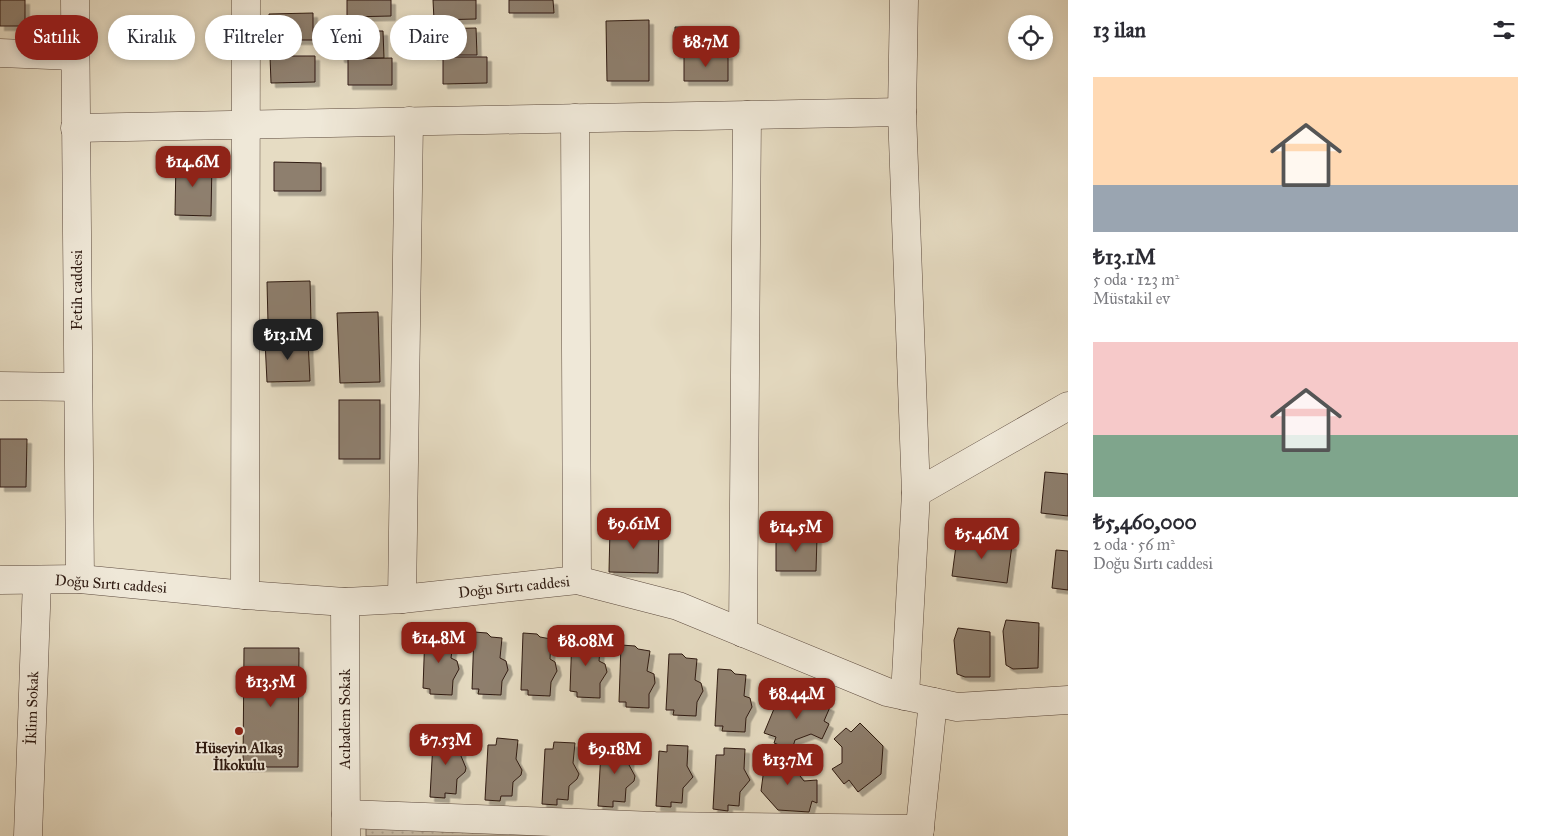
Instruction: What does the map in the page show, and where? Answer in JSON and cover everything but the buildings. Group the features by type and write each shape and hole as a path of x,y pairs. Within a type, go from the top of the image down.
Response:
{"street":[{"name":"Fetih caddesi","path":"74,0 74,15"},
{"path":"245,595 246,0"},
{"path":"904,0 902,112 916,493 904,696"},
{"path":"0,53 15,54"},
{"name":"Fetih caddesi","path":"75,60 80,579"},
{"path":"75,128 902,112"},
{"path":"744,633 747,115"},
{"path":"575,118 577,580"},
{"path":"402,599 409,121"},
{"path":"0,386 78,387"},
{"path":"916,493 1068,406"},
{"name":"Doğu Sırtı caddesi","path":"0,580 80,579 245,595 345,602 402,599 577,580 678,606 886,692 957,707 1068,700"},
{"name":"İklim Sokak","path":"28,836 37,580"},
{"name":"Acıbadem Sokak","path":"345,602 346,825"},
{"path":"346,825 654,831 920,832 933,702"}],"shaded area":[{"path":"366,828 595,836 366,836"}],"place":[{"name":"Hüseyin Alkaş İlkokulu","path":"239,731"}]}
